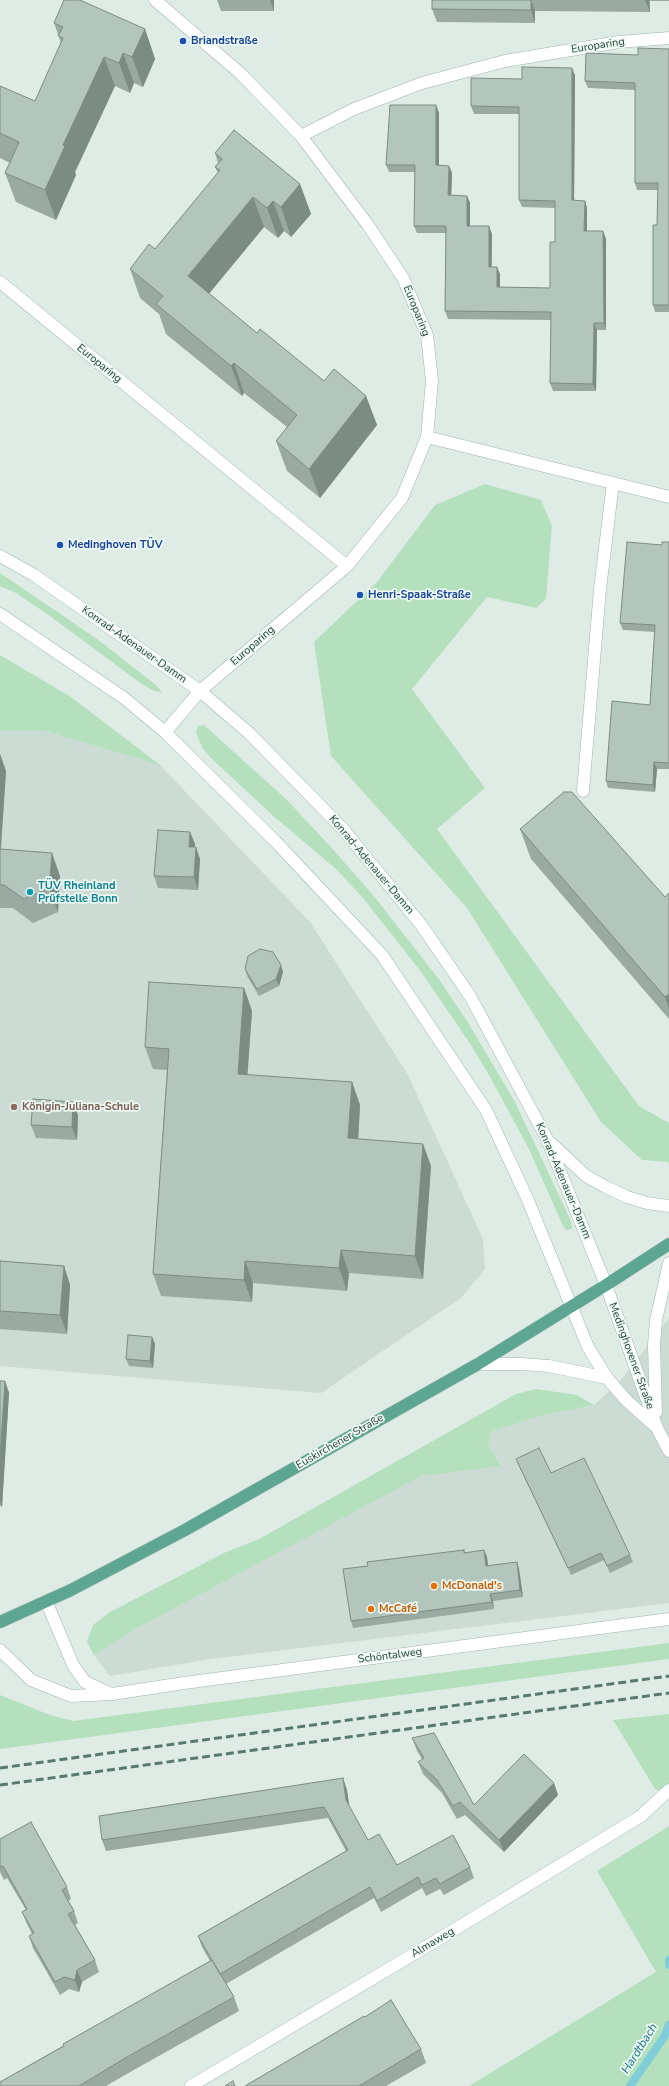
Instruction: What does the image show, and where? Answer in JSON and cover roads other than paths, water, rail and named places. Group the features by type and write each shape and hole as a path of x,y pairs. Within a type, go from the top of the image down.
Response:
{"main road":[{"name":"Euskirchener Straße","path":"0,1622 71,1590 185,1530 478,1364 606,1286 669,1244"}],"street":[{"name":"Europaring","path":"155,0 240,73 301,136 368,225 403,278 427,335 432,381 427,436 402,498 347,566 200,691 164,732"},
{"name":"Europaring","path":"301,136 354,108 422,83 505,61 619,42 669,38"},
{"name":"Europaring","path":"0,282 347,566"},
{"path":"427,436 669,497"},
{"path":"583,791 600,597 613,483"},
{"name":"Konrad-Adenauer-Damm","path":"0,556 34,575 200,691 249,733 343,829 422,926 470,996 548,1139 606,1286"},
{"path":"0,614 124,698 164,732 276,842 382,955 486,1110 527,1198 572,1307"},
{"path":"548,1139 586,1176 627,1197 646,1203 669,1206"},
{"path":"657,1428 653,1369 656,1320 669,1263"},
{"name":"Medinghovener Straße","path":"606,1286 657,1428 669,1451"},
{"name":"Medinghovener Straße","path":"572,1307 588,1347 607,1378 626,1400 657,1428"},
{"path":"478,1364 521,1364 549,1366 607,1378"},
{"path":"46,1601 73,1665 85,1682 112,1694"},
{"name":"Schöntalweg","path":"0,1650 31,1680 71,1696 112,1694 192,1682 669,1619"},
{"name":"Almaweg","path":"191,2086 429,1945 641,1816 669,1790"}],"waterway":[{"name":"Hardtbach","path":"669,1960 669,1965"},
{"name":"Hardtbach","path":"630,2086 664,2037 669,2025"}],"railway":[{"path":"0,1768 669,1676"},
{"path":"0,1785 669,1693"}],"place":[{"name":"Briandstraße","path":"183,41"},
{"name":"Medinghoven TÜV","path":"60,545"},
{"name":"Henri-Spaak-Straße","path":"360,595"},
{"name":"TÜV Rheinland Prüfstelle Bonn","path":"30,892"},
{"name":"Königin-Juliana-Schule","path":"14,1107"},
{"name":"McDonald's","path":"434,1586"},
{"name":"McCafé","path":"371,1609"}]}
